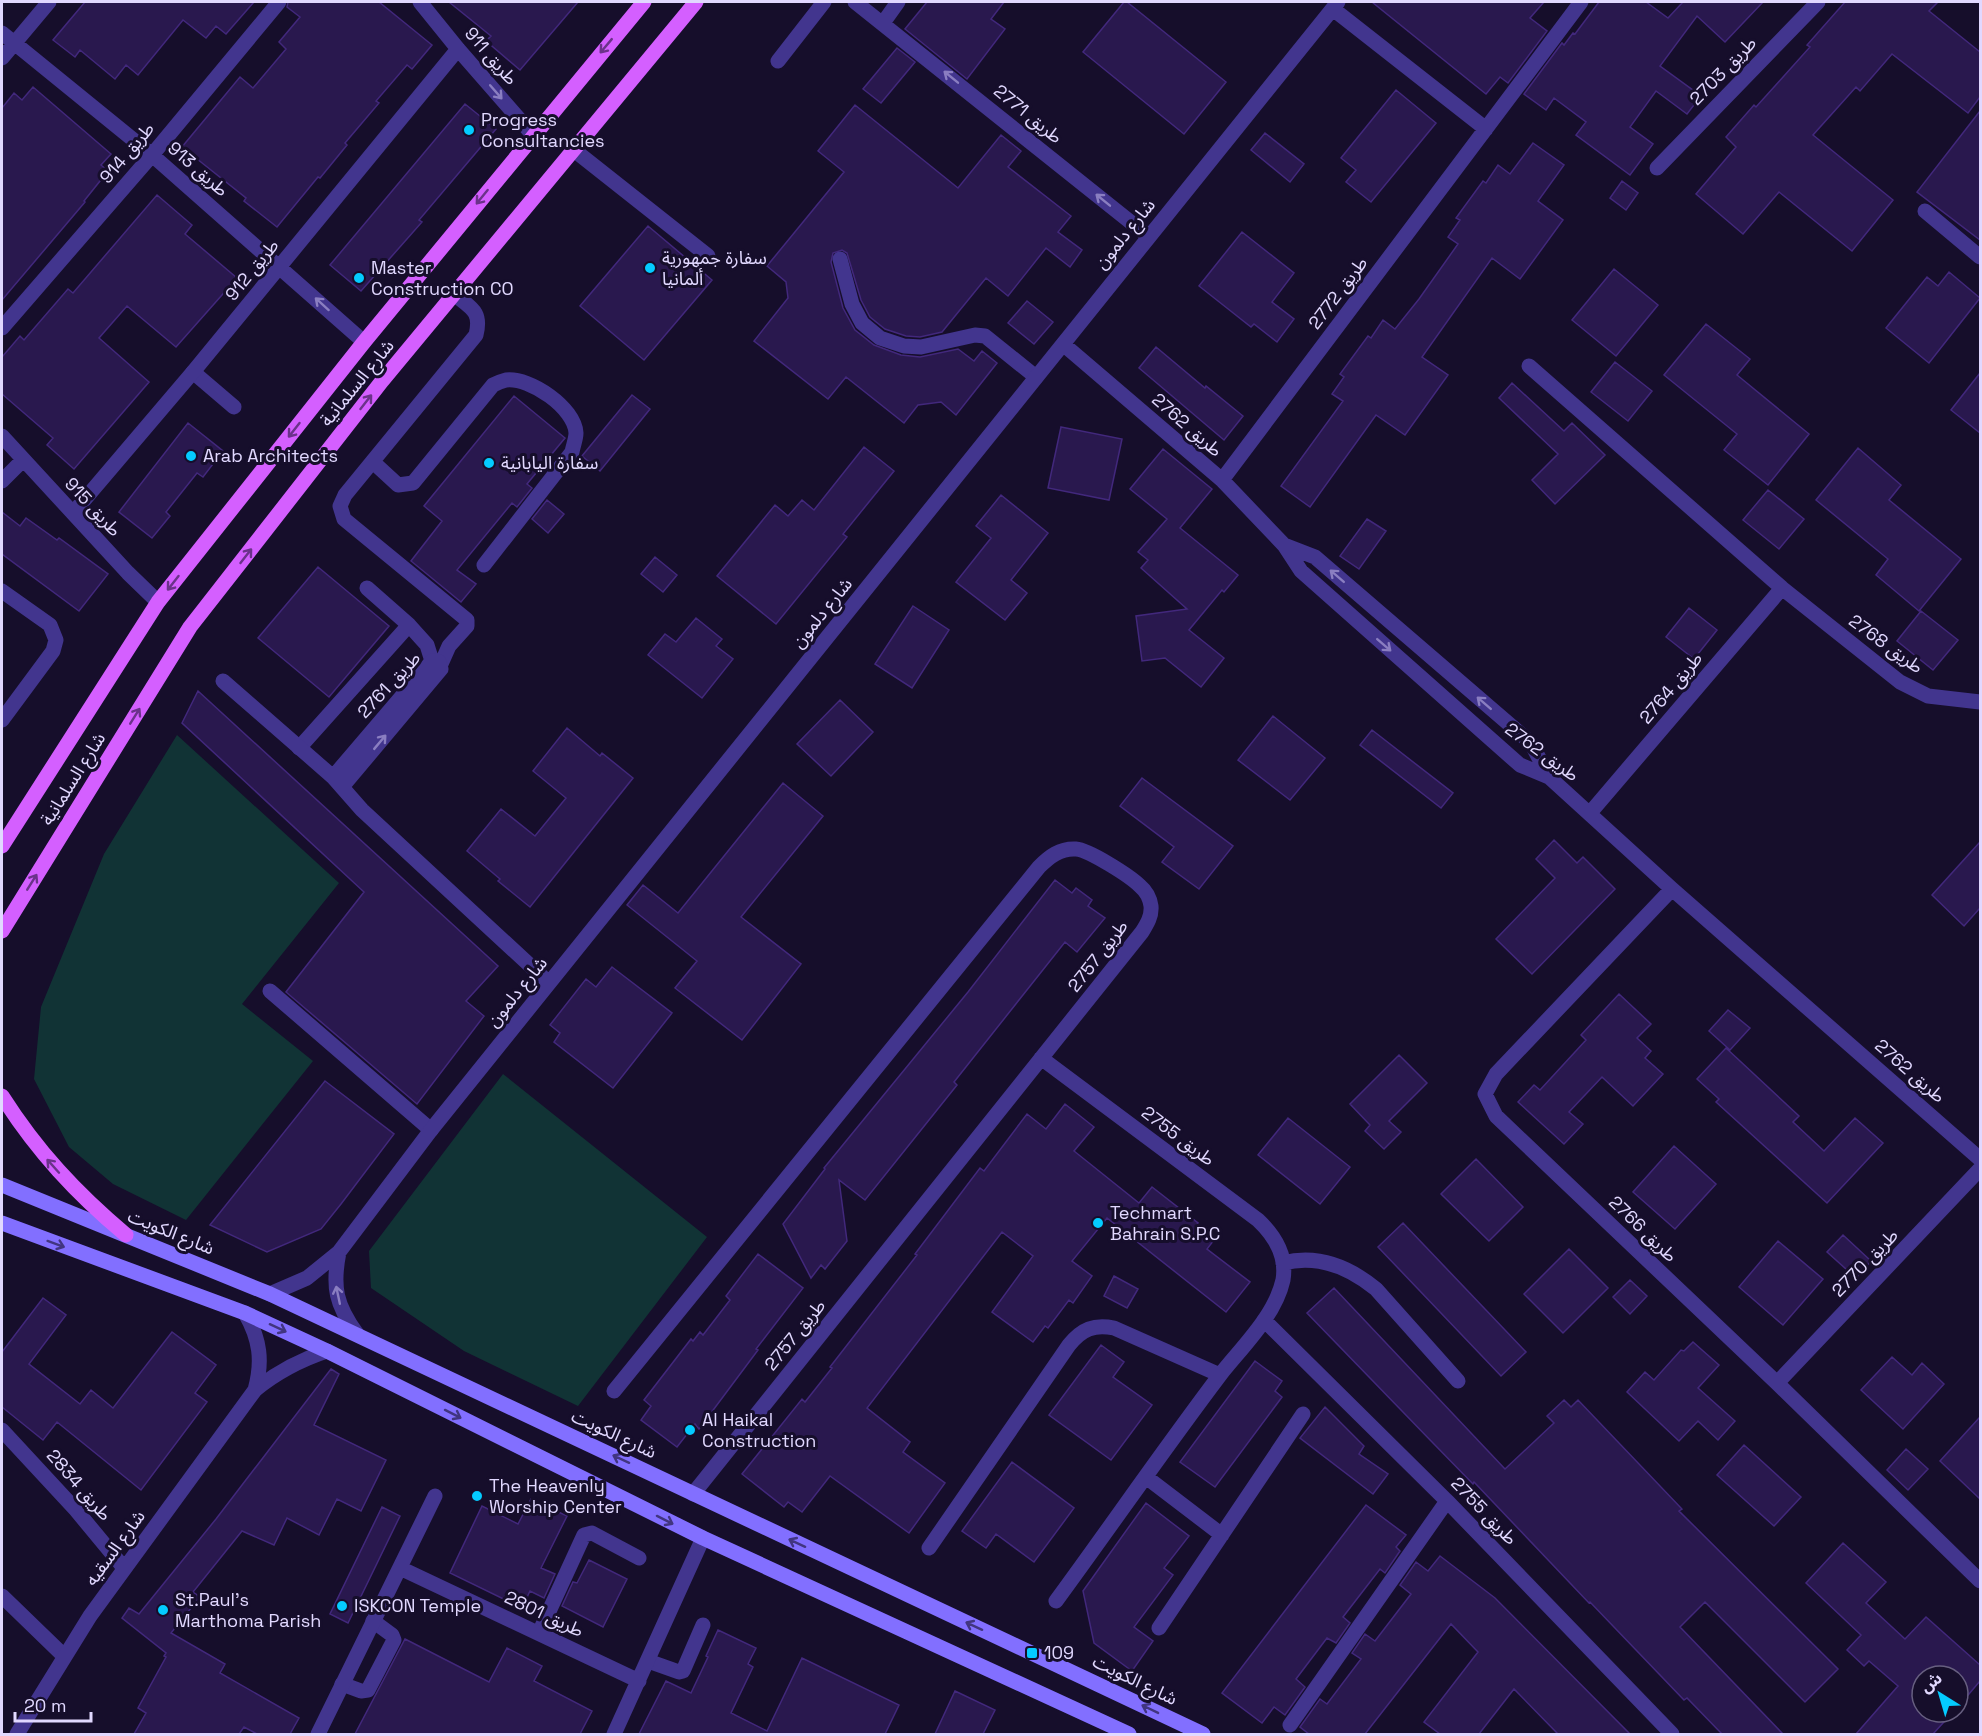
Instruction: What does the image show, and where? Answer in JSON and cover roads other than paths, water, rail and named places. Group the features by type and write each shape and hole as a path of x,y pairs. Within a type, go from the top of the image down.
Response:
{"main road":[{"name":"شارع السلمانية","path":"2,846 158,602 364,342 644,2"},
{"name":"شارع السلمانية","path":"2,931 190,627 382,381 696,2"},
{"path":"2,1096 42,1154 68,1183 126,1235"},
{"name":"شارع الكويت","path":"2,1185 270,1294 1203,1734"},
{"path":"2,1223 245,1313 327,1351 703,1538 1129,1734"}],"street":[{"path":"2,58 49,2"},
{"name":"طريق 914","path":"2,328 152,155 279,2"},
{"name":"طريق 911","path":"420,2 533,135"},
{"path":"778,61 824,2"},
{"name":"طريق 2771","path":"855,2 1148,236"},
{"path":"883,23 898,2"},
{"name":"طريق 2772","path":"1222,480 1581,2"},
{"name":"طريق 2703","path":"1657,168 1818,2"},
{"path":"1336,5 1486,129"},
{"name":"شارع دلمون","path":"270,1294 307,1278 339,1252 430,1130 1336,5"},
{"name":"طريق 913","path":"2,33 152,155 364,342"},
{"name":"طريق 912","path":"73,513 193,372 458,49"},
{"path":"574,150 708,256"},
{"path":"1925,211 1980,257"},
{"path":"840,259 852,304 862,323 879,338 903,346 921,347 975,335 986,336 1036,377"},
{"path":"454,294 476,312 478,318 476,335 373,462 398,485 413,483 493,385 506,380 517,380 539,387 570,417 576,433 572,452 484,565"},
{"name":"طريق 2762","path":"1063,344 1222,480 1284,544 1300,571 1520,765 1549,777 1672,889 1980,1159"},
{"name":"طريق 2768","path":"1529,366 1782,588 1900,682 1928,696 1980,702"},
{"path":"193,372 234,407"},
{"name":"طريق 915","path":"2,436 128,573 158,602"},
{"path":"2,481 23,460"},
{"name":"طريق 2761","path":"338,782 441,669 437,663 467,626 467,620 344,519 340,506 345,495 373,462"},
{"path":"1284,544 1315,557 1531,743 1549,777"},
{"path":"367,588 409,625 427,645 437,663"},
{"name":"طريق 2764","path":"1590,813 1782,588"},
{"path":"2,591 50,625 54,630 56,640 53,651 2,720"},
{"path":"299,748 409,625"},
{"path":"223,681 338,782 362,810 549,983"},
{"name":"طريق 2757","path":"614,1391 1049,857 1064,850 1077,849 1090,853 1140,885 1148,894 1151,906 1150,919 1142,932 693,1494"},
{"name":"طريق 2766","path":"1672,889 1496,1074 1485,1094 1496,1116 1777,1383 1980,1581"},
{"path":"270,991 430,1130"},
{"name":"طريق 2755","path":"1041,1058 1258,1220 1271,1232 1279,1247 1283,1263 1283,1278 1279,1293 1264,1320 1220,1375 1056,1600"},
{"name":"طريق 2770","path":"1777,1383 1980,1169"},
{"name":"شارع دلمون","path":"339,1252 335,1274 336,1296 344,1316 357,1334"},
{"path":"1283,1263 1297,1260 1317,1261 1344,1267 1360,1276 1376,1289 1458,1381"},
{"name":"شارع السقيه","path":"245,1313 256,1335 261,1359 255,1390"},
{"name":"طريق 2755","path":"1264,1320 1447,1501 1672,1734"},
{"path":"929,1548 1069,1345 1089,1327 1101,1325 1114,1328 1220,1375"},
{"name":"شارع السقيه","path":"17,1734 64,1656 124,1568 255,1390 281,1371 327,1351"},
{"path":"1159,1628 1303,1414"},
{"name":"طريق 2834","path":"2,1430 124,1568"},
{"path":"1146,1477 1222,1535"},
{"path":"318,1734 435,1496"},
{"path":"1290,1725 1447,1501"},
{"path":"539,1633 584,1535 592,1533 639,1558"},
{"path":"614,1734 703,1538"},
{"name":"طريق 2801","path":"400,1568 639,1681"},
{"path":"2,1596 64,1656"},
{"path":"342,1684 361,1691 368,1690 380,1668 394,1638 373,1621"},
{"path":"648,1661 679,1672 683,1671 703,1625"}],"place":[{"name":"Progress Consultancies","path":"469,130"},
{"name":"سفارة جمهورية ألمانيا","path":"650,268"},
{"name":"Master Construction CO","path":"359,278"},
{"name":"Arab Architects","path":"191,456"},
{"name":"سفارة اليابانية","path":"489,463"},
{"name":"Techmart Bahrain S.P.C","path":"1098,1223"},
{"name":"Al Haikal Construction","path":"690,1430"},
{"name":"The Heavenly Worship Center","path":"477,1496"},
{"name":"ISKCON Temple","path":"342,1606"},
{"name":"St.Paul's Marthoma Parish","path":"163,1610"},
{"name":"109","path":"1032,1653"}]}
